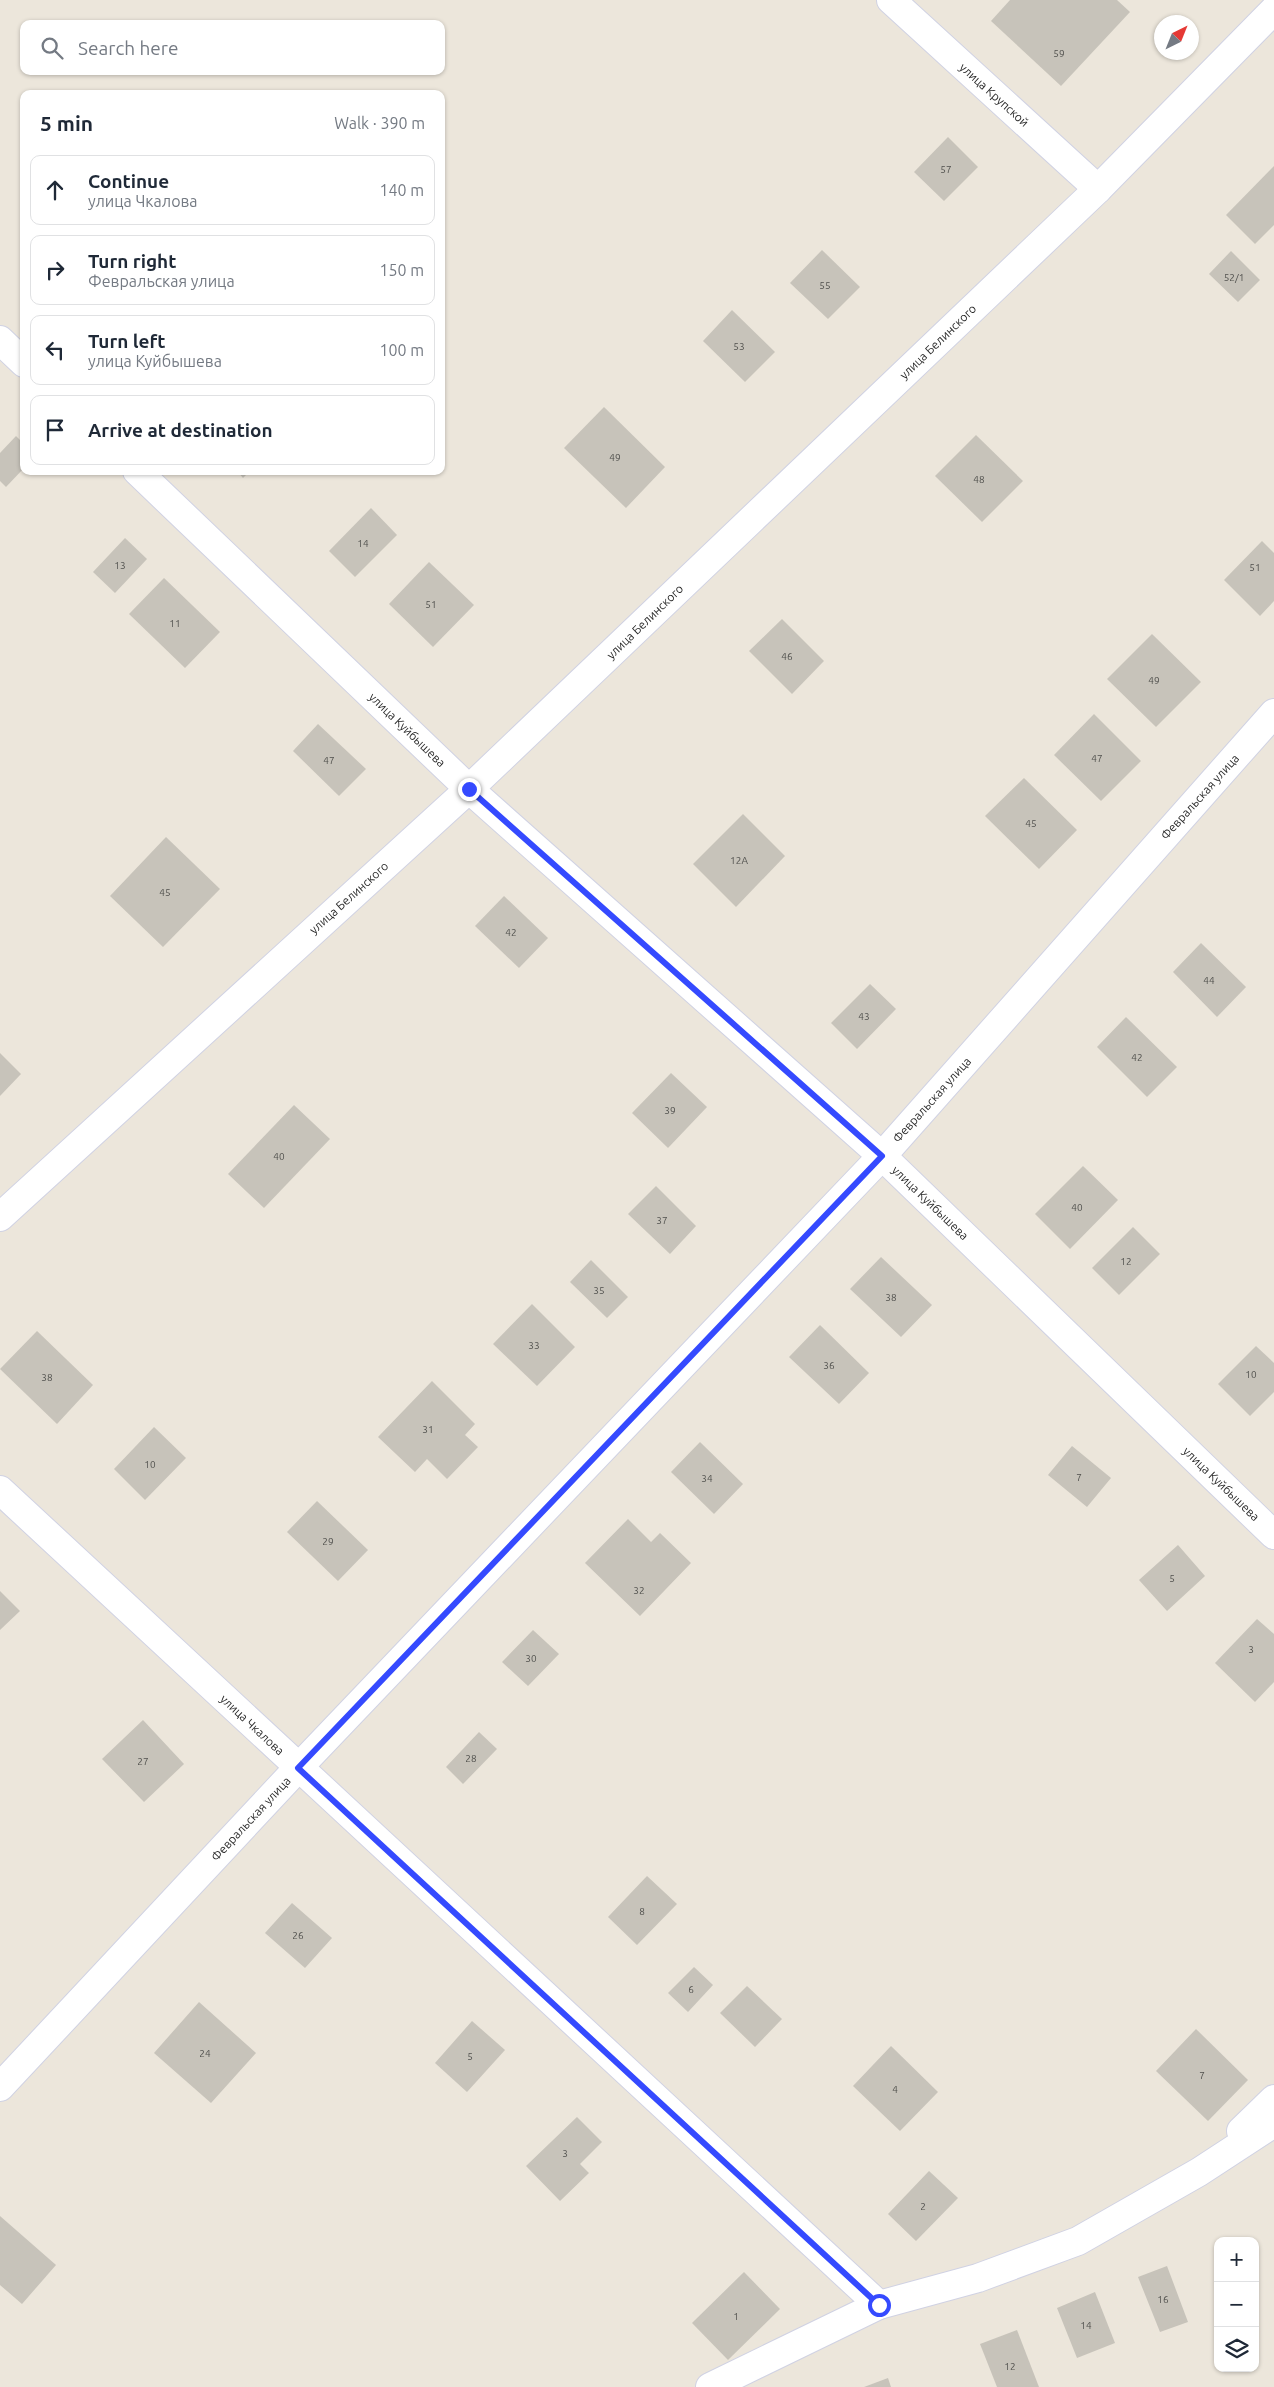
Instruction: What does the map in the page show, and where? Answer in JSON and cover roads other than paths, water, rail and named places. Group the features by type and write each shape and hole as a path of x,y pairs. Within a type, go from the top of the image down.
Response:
{"street":[{"name":"улица Крупской","path":"891,0 1098,189"},
{"name":"улица Белинского","path":"0,1217 469,789 1098,189 1274,10"},
{"path":"0,340 20,359"},
{"name":"улица Куйбышева","path":"141,475 469,789 882,1156 1274,1535"},
{"name":"Февральская улица","path":"0,2087 298,1768 882,1156 1274,713"},
{"name":"улица Чкалова","path":"0,1490 879,2305"},
{"path":"1199,2172 1274,2099"},
{"path":"710,2387 879,2305 978,2278 1078,2241 1199,2172 1274,2123"}]}
